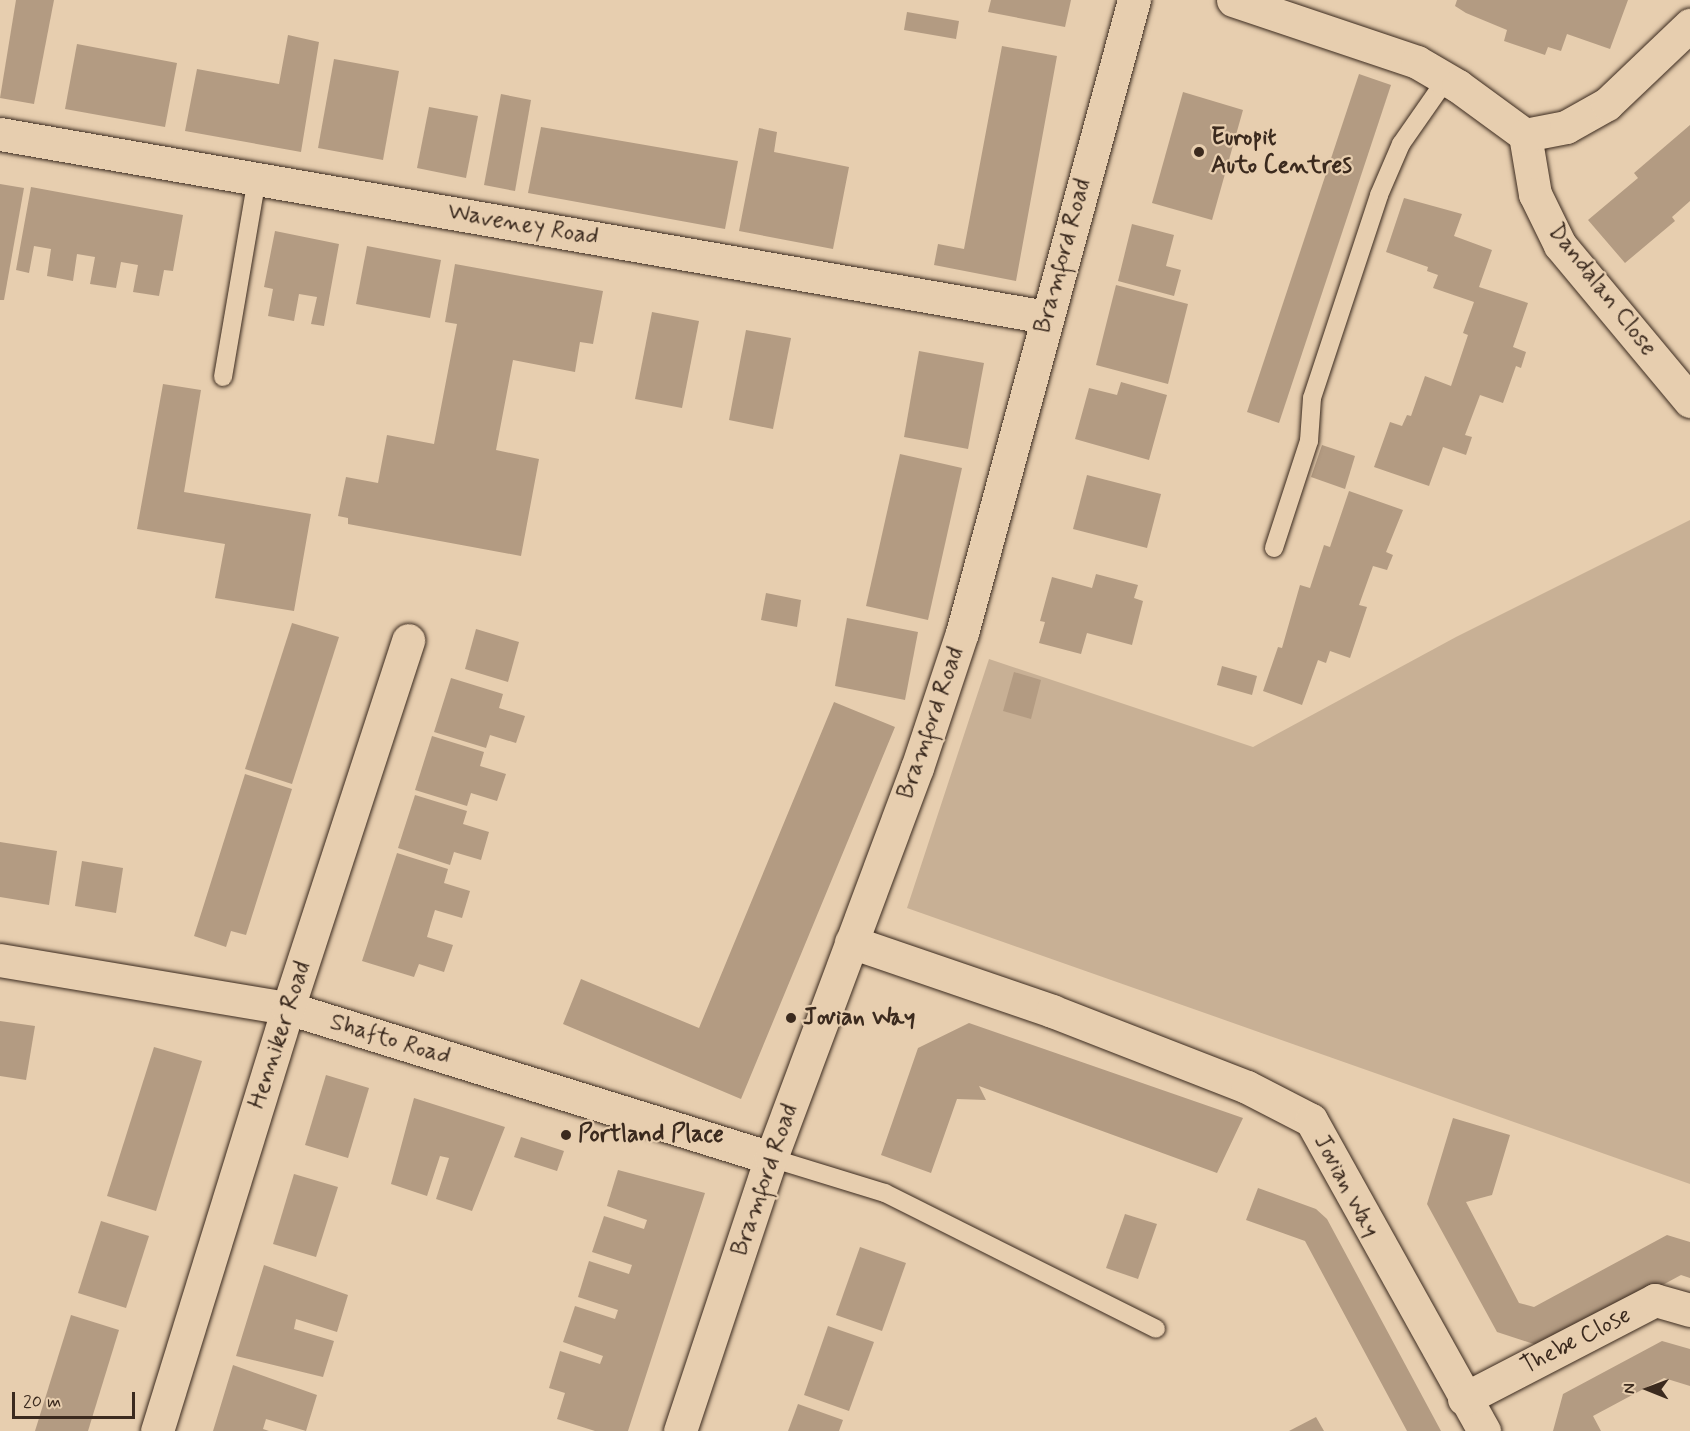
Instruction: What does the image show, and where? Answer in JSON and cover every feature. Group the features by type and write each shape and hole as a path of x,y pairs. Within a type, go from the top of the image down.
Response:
{"street":[{"name":"Bramford Road","path":"680,1431 771,1158 917,768 962,633 1134,0"},
{"path":"1233,0 1391,52 1447,78 1525,135 1566,127 1607,105 1690,25"},
{"name":"Waveney Road","path":"0,134 1046,317"},
{"name":"Dandalan Close","path":"1525,135 1535,194 1560,245 1690,401"},
{"name":"Henniker Road","path":"157,1431 288,1008 408,640"},
{"name":"Jovian Way","path":"851,942 1074,1020 1247,1087 1311,1120 1464,1399 1484,1431"},
{"name":"Shafto Road","path":"0,960 288,1008 771,1158"},
{"name":"Thebe Close","path":"1464,1399 1655,1300 1690,1310"}],"lane":[{"path":"1274,548 1309,441 1312,398 1379,195 1401,144 1447,78"},
{"path":"223,377 257,179"},
{"path":"771,1158 885,1193 1156,1329"}],"shaded area":[{"path":"1690,520 1690,1184 907,908 989,659 1253,747 1456,637"}],"building":[{"path":"16,0 54,0 34,104 0,98"},
{"path":"991,0 1071,0 1065,27 988,12"},
{"path":"1457,0 1628,0 1610,49 1567,34 1561,51 1548,47 1545,55 1504,41 1507,30 1466,13 1455,6"},
{"path":"907,12 959,21 956,39 904,30"},
{"path":"288,35 319,42 301,152 185,131 197,69 279,84"},
{"path":"77,44 177,63 165,127 65,109"},
{"path":"1002,46 1057,56 1016,281 934,265 938,244 964,249"},
{"path":"334,59 399,71 383,160 318,148"},
{"path":"1359,74 1391,85 1279,423 1247,412"},
{"name":"Europit Auto Centres","path":"1183,92 1243,110 1212,220 1152,203"},
{"path":"501,94 531,100 515,191 484,185"},
{"path":"429,107 478,116 466,178 417,168"},
{"path":"1690,125 1690,201 1672,217 1675,221 1625,263 1588,220 1638,178 1634,173"},
{"path":"541,127 738,161 725,229 528,193"},
{"path":"759,128 777,132 774,152 849,167 833,249 739,231"},
{"path":"0,184 24,188 4,300 0,300"},
{"path":"31,187 183,215 173,271 164,270 159,296 133,292 138,265 121,262 116,288 90,284 95,257 77,254 73,281 47,276 51,249 34,246 29,273 16,270"},
{"path":"1404,198 1462,214 1454,236 1492,250 1479,287 1528,303 1513,347 1526,352 1521,368 1516,366 1503,403 1480,395 1465,435 1472,437 1466,455 1443,447 1429,486 1374,467 1390,422 1402,426 1407,415 1411,416 1425,376 1451,386 1468,335 1463,333 1474,302 1433,288 1438,275 1427,271 1428,267 1386,252"},
{"path":"1132,224 1174,235 1166,266 1181,270 1174,296 1118,281"},
{"path":"275,231 339,244 324,326 311,324 317,297 299,294 294,321 268,316 273,289 264,287"},
{"path":"367,246 441,260 430,318 356,304"},
{"path":"455,264 603,291 593,344 580,342 575,372 513,360 496,450 539,459 521,556 348,524 348,518 338,516 346,477 378,483 387,435 434,444 457,324 445,322"},
{"path":"1116,285 1188,304 1168,384 1096,365"},
{"path":"652,312 699,321 682,408 635,399"},
{"path":"746,330 791,338 773,429 729,420"},
{"path":"919,351 984,363 968,449 904,437"},
{"path":"1121,382 1167,395 1149,460 1075,439 1089,388 1117,395"},
{"path":"163,384 201,390 184,492 311,514 294,611 215,598 225,544 137,529"},
{"path":"1322,445 1355,456 1345,489 1311,477"},
{"path":"900,454 962,468 928,620 866,606"},
{"path":"1087,475 1161,494 1147,548 1073,529"},
{"path":"1349,491 1403,510 1386,552 1393,555 1387,570 1373,566 1359,605 1367,607 1350,658 1330,651 1326,663 1318,660 1302,705 1263,691 1278,647 1282,648 1300,585 1310,588 1324,545 1330,547"},
{"path":"1096,574 1138,585 1134,598 1143,601 1132,645 1087,633 1081,654 1039,643 1045,622 1040,621 1052,577 1092,588"},
{"path":"766,593 801,600 797,627 761,620"},
{"path":"847,618 918,632 905,700 835,686"},
{"path":"292,623 339,637 292,784 245,769"},
{"path":"476,629 519,642 508,682 465,669"},
{"path":"1222,666 1257,676 1252,695 1217,685"},
{"path":"1014,672 1041,680 1031,719 1003,711"},
{"path":"451,678 503,694 499,708 525,716 516,743 490,735 486,748 434,732"},
{"path":"834,702 895,727 741,1099 563,1024 581,979 699,1028"},
{"path":"432,736 484,752 480,766 506,774 497,801 471,793 467,806 415,790"},
{"path":"245,774 292,789 246,935 231,931 226,947 194,936"},
{"path":"415,795 467,811 463,824 489,832 481,860 454,852 450,865 398,848"},
{"path":"0,842 57,851 49,905 0,897"},
{"path":"397,853 448,869 444,883 470,891 462,918 435,910 427,937 453,945 444,972 419,964 414,977 362,961"},
{"path":"82,861 123,868 116,913 75,906"},
{"path":"0,1021 35,1026 26,1080 0,1076"},
{"path":"969,1023 1243,1118 1217,1173 979,1086 986,1100 957,1099 931,1173 881,1155 918,1048"},
{"path":"154,1047 202,1061 156,1211 107,1196"},
{"path":"326,1075 369,1088 348,1158 305,1145"},
{"path":"414,1098 505,1127 472,1211 436,1199 449,1158 440,1156 427,1196 391,1184"},
{"path":"1453,1118 1510,1135 1492,1195 1466,1202 1519,1303 1534,1307 1667,1235 1690,1242 1690,1278 1681,1275 1546,1348 1497,1332 1427,1204"},
{"path":"521,1137 564,1151 557,1171 514,1157"},
{"path":"618,1170 705,1193 628,1431 595,1431 557,1419 565,1393 549,1388 560,1351 600,1364 603,1356 563,1342 575,1306 615,1319 618,1310 578,1297 589,1261 629,1274 632,1265 592,1252 604,1216 644,1229 647,1220 607,1206"},
{"path":"294,1174 338,1187 316,1257 273,1244"},
{"path":"1258,1188 1316,1209 1327,1219 1441,1431 1407,1431 1305,1241 1246,1220"},
{"path":"1125,1214 1157,1224 1138,1279 1106,1268"},
{"path":"101,1221 149,1236 126,1308 78,1293"},
{"path":"860,1247 906,1263 882,1331 836,1315"},
{"path":"264,1265 348,1295 337,1332 296,1319 294,1329 334,1341 323,1377 236,1356"},
{"path":"71,1315 119,1330 88,1431 35,1431"},
{"path":"828,1326 874,1342 849,1411 804,1395"},
{"path":"1662,1341 1690,1349 1690,1386 1664,1378 1593,1416 1601,1431 1553,1431 1563,1394"},
{"path":"233,1365 317,1395 306,1431 266,1419 263,1429 269,1431 213,1431"},
{"path":"798,1404 843,1420 839,1431 788,1431"},
{"path":"1316,1417 1324,1431 1289,1431"}],"place":[{"name":"Europit Auto Centres","path":"1199,152"},
{"name":"Jovian Way","path":"791,1018"},
{"name":"Portland Place","path":"566,1135"}]}
